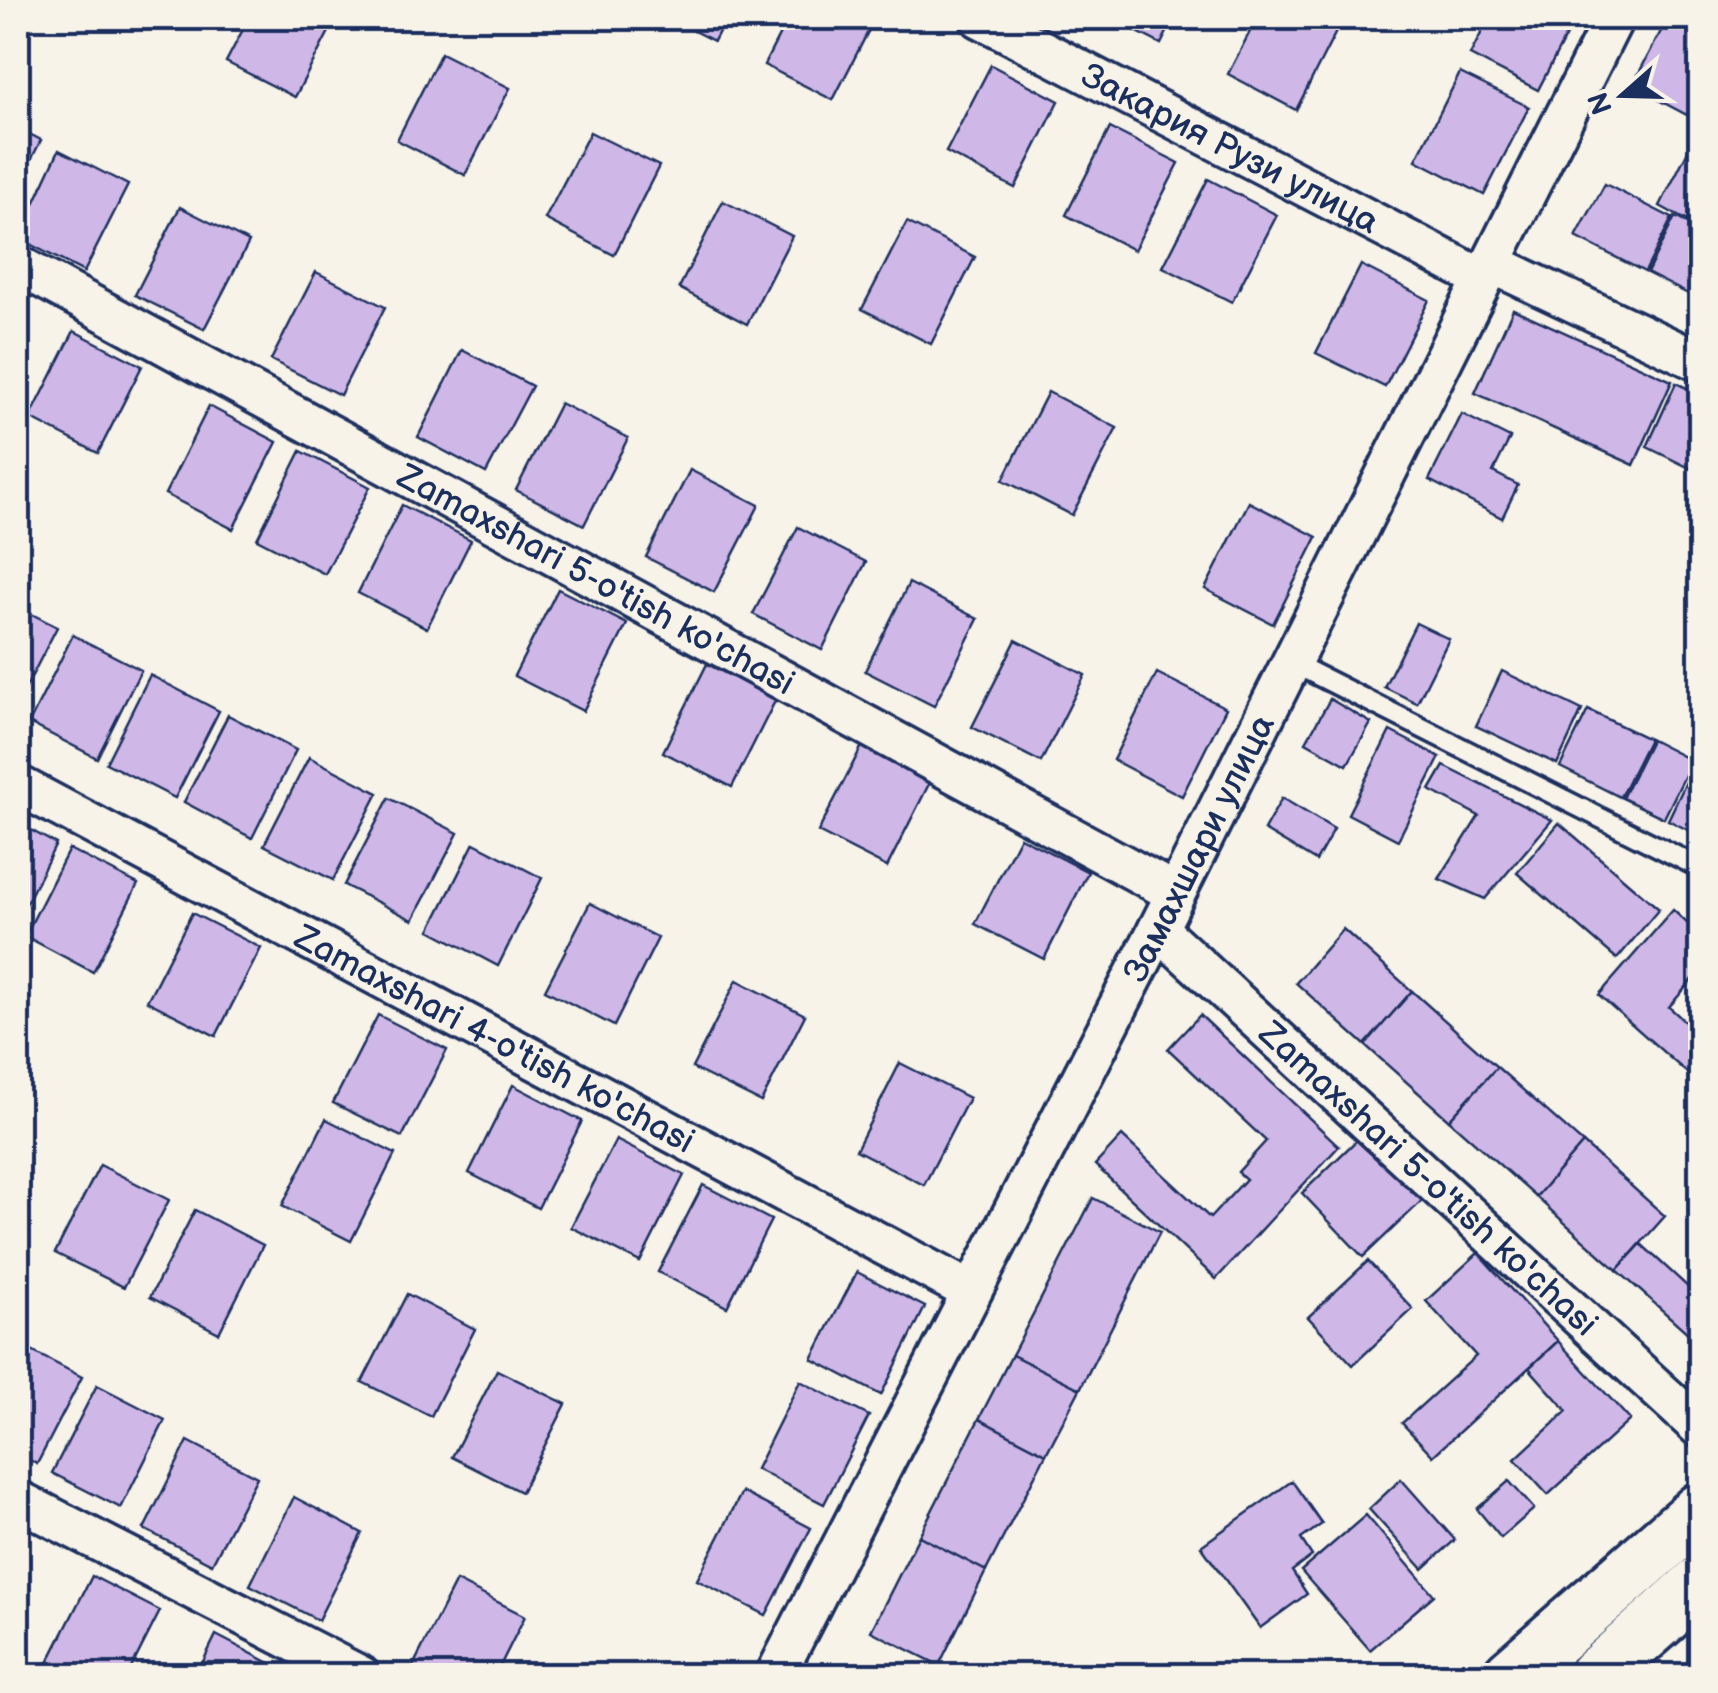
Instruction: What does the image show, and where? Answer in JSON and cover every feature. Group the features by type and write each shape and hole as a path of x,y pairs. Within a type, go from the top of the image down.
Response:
{"main road":[{"path":"1511,1676 1700,1511"},
{"path":"1596,1676 1700,1584"}],"street":[{"name":"Закария Рузи улица","path":"980,18 1487,271 1700,362"},
{"name":"Замахшари улица","path":"774,1676 1158,929 1614,18"},
{"name":"Zamaxshari 5-o'tish ko'chasi","path":"18,266 1174,893"},
{"name":"Zamaxshari 4-o'tish ko'chasi","path":"18,785 970,1291"},
{"name":"Zamaxshari 5-o'tish ko'chasi","path":"1158,929 1700,1428"},
{"path":"18,1500 362,1676"}],"lane":[{"path":"1292,662 1700,868"}],"building":[{"path":"249,18 336,18 295,97 226,62"},
{"path":"668,18 726,18 714,41"},
{"path":"788,18 875,18 833,100 764,65"},
{"path":"1110,18 1174,18 1161,44"},
{"path":"1257,18 1331,18 1341,22 1296,110 1228,74"},
{"path":"1489,18 1575,18 1538,90 1470,55"},
{"path":"1668,18 1700,18 1700,56 1690,77 1700,82 1700,88 1687,115 1632,86"},
{"path":"441,53 510,88 465,175 397,140"},
{"path":"991,65 1059,101 1015,188 946,152"},
{"path":"1460,73 1529,107 1484,195 1416,160"},
{"path":"1700,127 1700,228 1660,206"},
{"path":"18,128 41,140 18,186"},
{"path":"1110,128 1179,163 1134,250 1066,215"},
{"path":"590,132 659,166 614,255 545,219"},
{"path":"59,150 128,185 84,272 18,238"},
{"path":"1208,179 1277,215 1232,302 1163,267"},
{"path":"1605,184 1672,218 1645,272 1576,237"},
{"path":"723,201 792,236 747,324 679,288"},
{"path":"180,207 249,242 204,329 135,295"},
{"path":"1675,217 1700,230 1700,300 1647,273"},
{"path":"907,222 975,257 931,344 862,309"},
{"path":"1361,265 1429,300 1385,387 1316,353"},
{"path":"316,272 385,307 340,395 271,360"},
{"path":"1513,309 1672,381 1634,465 1475,393"},
{"path":"74,331 142,366 98,453 30,418"},
{"path":"462,350 532,386 486,473 418,437"},
{"path":"1676,383 1700,394 1700,473 1647,447"},
{"path":"1048,392 1117,428 1072,515 1003,480"},
{"path":"560,403 628,438 584,525 516,490"},
{"path":"209,406 277,442 233,529 165,494"},
{"path":"1462,414 1510,438 1493,472 1518,485 1502,518 1429,480"},
{"path":"301,451 370,487 325,574 257,539"},
{"path":"690,470 759,505 714,592 646,557"},
{"path":"1249,502 1317,537 1273,624 1205,589"},
{"path":"402,505 471,540 427,628 358,593"},
{"path":"798,527 866,562 822,650 753,614"},
{"path":"909,583 978,619 934,706 865,671"},
{"path":"558,589 627,624 583,711 514,676"},
{"path":"18,607 57,627 18,703"},
{"path":"1416,623 1449,639 1417,703 1384,687"},
{"path":"73,635 141,670 97,758 29,723"},
{"path":"1016,640 1085,675 1041,762 972,727"},
{"path":"707,664 776,699 732,787 663,752"},
{"path":"1502,671 1582,710 1557,764 1476,726"},
{"path":"1157,673 1226,708 1182,796 1113,760"},
{"path":"150,675 219,711 175,798 106,763"},
{"path":"1330,699 1371,723 1347,765 1306,742"},
{"path":"1588,710 1649,739 1620,797 1560,767"},
{"path":"228,715 296,750 252,838 184,802"},
{"path":"1390,731 1440,757 1398,840 1348,814"},
{"path":"1651,740 1692,761 1664,818 1622,798"},
{"path":"863,744 931,780 887,867 818,832"},
{"path":"309,757 378,793 333,880 264,845"},
{"path":"1697,759 1700,761 1700,836 1668,820"},
{"path":"1444,766 1552,820 1485,899 1439,879 1479,816 1430,790"},
{"path":"389,798 458,833 413,920 344,885"},
{"path":"1282,798 1334,829 1316,861 1264,830"},
{"path":"18,823 56,844 18,920"},
{"path":"1559,823 1659,909 1617,959 1517,873"},
{"path":"1020,837 1088,872 1044,959 975,924"},
{"path":"474,843 542,878 498,966 430,930"},
{"path":"69,849 138,884 93,972 25,936"},
{"path":"590,903 658,938 614,1026 545,990"},
{"path":"1673,910 1700,935 1700,971 1669,1007 1700,1035 1700,1074 1695,1080 1599,995"},
{"path":"192,913 261,948 216,1036 147,1001"},
{"path":"1343,929 1412,991 1365,1045 1296,983"},
{"path":"737,980 805,1015 761,1102 692,1068"},
{"path":"1412,991 1497,1067 1449,1120 1365,1045"},
{"path":"378,1015 447,1050 402,1137 333,1103"},
{"path":"1200,1015 1339,1146 1216,1279 1095,1165 1122,1136 1210,1218 1246,1179 1238,1172 1266,1141 1168,1049"},
{"path":"900,1063 969,1098 924,1185 856,1150"},
{"path":"1497,1067 1583,1143 1536,1197 1449,1120"},
{"path":"513,1085 582,1121 538,1208 469,1173"},
{"path":"326,1119 395,1154 351,1241 282,1206"},
{"path":"1364,1133 1425,1198 1363,1257 1302,1193"},
{"path":"616,1140 684,1175 640,1262 571,1227"},
{"path":"1583,1143 1665,1216 1617,1270 1536,1197"},
{"path":"100,1165 169,1200 124,1287 55,1253"},
{"path":"703,1185 771,1220 727,1307 658,1272"},
{"path":"1093,1198 1160,1232 1080,1389 1012,1355"},
{"path":"195,1210 263,1245 219,1333 150,1297"},
{"path":"1641,1244 1700,1298 1700,1344 1617,1270"},
{"path":"1478,1253 1558,1341 1433,1456 1402,1423 1476,1356 1426,1301"},
{"path":"1368,1261 1413,1309 1353,1365 1308,1317"},
{"path":"857,1272 925,1307 881,1395 812,1359"},
{"path":"407,1294 475,1329 431,1416 362,1382"},
{"path":"1558,1341 1630,1420 1548,1495 1515,1459 1567,1411 1529,1368"},
{"path":"18,1344 82,1377 37,1464 18,1454"},
{"path":"1012,1355 1080,1389 1046,1454 979,1419"},
{"path":"497,1370 566,1404 521,1492 452,1457"},
{"path":"800,1381 869,1416 824,1504 756,1469"},
{"path":"97,1385 165,1420 121,1508 52,1473"},
{"path":"979,1419 1046,1454 986,1571 919,1536"},
{"path":"188,1441 257,1477 212,1564 144,1529"},
{"path":"1401,1479 1455,1540 1423,1569 1369,1509"},
{"path":"1292,1481 1322,1524 1301,1539 1312,1556 1292,1571 1307,1594 1260,1628 1201,1546"},
{"path":"1509,1481 1534,1509 1501,1538 1477,1509"},
{"path":"742,1492 811,1528 766,1615 697,1580"},
{"path":"294,1497 362,1533 318,1620 250,1585"},
{"path":"1366,1515 1434,1595 1370,1650 1301,1571"},
{"path":"919,1536 986,1571 939,1665 871,1631"},
{"path":"92,1576 160,1611 127,1676 72,1676 48,1663"},
{"path":"456,1581 525,1616 495,1676 426,1676 412,1668"},
{"path":"216,1635 285,1671 282,1676 196,1676"}]}
